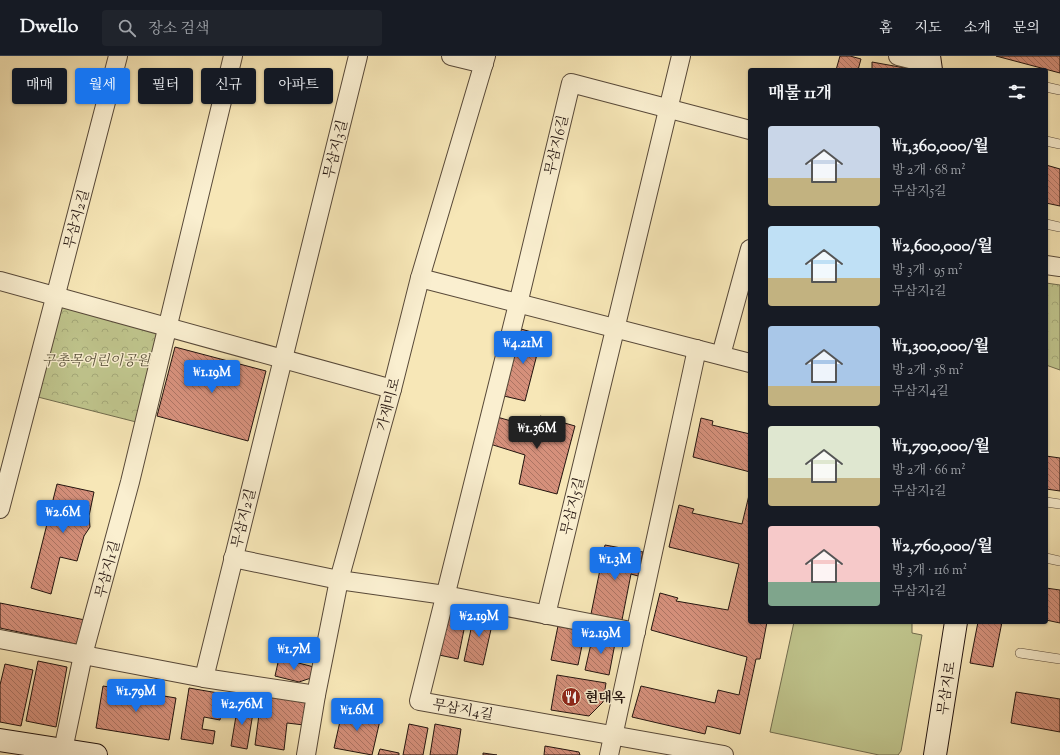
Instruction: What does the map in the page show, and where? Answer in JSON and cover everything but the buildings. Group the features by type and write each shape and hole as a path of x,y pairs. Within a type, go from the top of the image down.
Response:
{"street":[{"name":"무삼지2길","path":"0,509 118,56"},
{"path":"168,326 232,56"},
{"name":"무삼지3길","path":"317,218 358,56"},
{"path":"451,56 485,60"},
{"path":"668,109 681,56"},
{"path":"898,56 930,63"},
{"name":"가재미로","path":"306,755 316,695 339,580 392,389 420,278 485,60"},
{"name":"무삼지6길","path":"518,304 571,83 748,129"},
{"name":"무삼지5길","path":"546,615 668,109"},
{"name":"무삼지2길","path":"204,678 317,218"},
{"path":"721,355 748,256"},
{"path":"1048,265 1060,267"},
{"path":"420,278 748,362"},
{"path":"0,281 168,326 392,389"},
{"name":"무삼지4길","path":"518,304 419,701 724,755"},
{"name":"무삼지1길","path":"63,750 83,655 130,482 168,326"},
{"path":"610,755 697,349"},
{"path":"233,558 339,580 445,595 636,632"},
{"name":"무삼지로","path":"935,755 956,624"},
{"path":"0,639 204,678 316,695"},
{"path":"0,740 96,755"}],"lane":[{"path":"1048,87 1060,90"},
{"path":"1048,141 1060,144"},
{"path":"1048,224 1060,227"},
{"path":"1048,502 1060,504"},
{"path":"1048,558 1060,561"},
{"path":"1020,652 1060,659"}],"green space":[{"path":"1048,283 1060,285 1060,370 1048,366"},
{"name":"구총목어린이공원","path":"55,296 168,326 144,424 30,395"},
{"path":"794,624 912,624 912,633 922,635 901,751 898,755 879,755 770,732"}],"place":[{"name":"현대옥","path":"571,697"}]}
